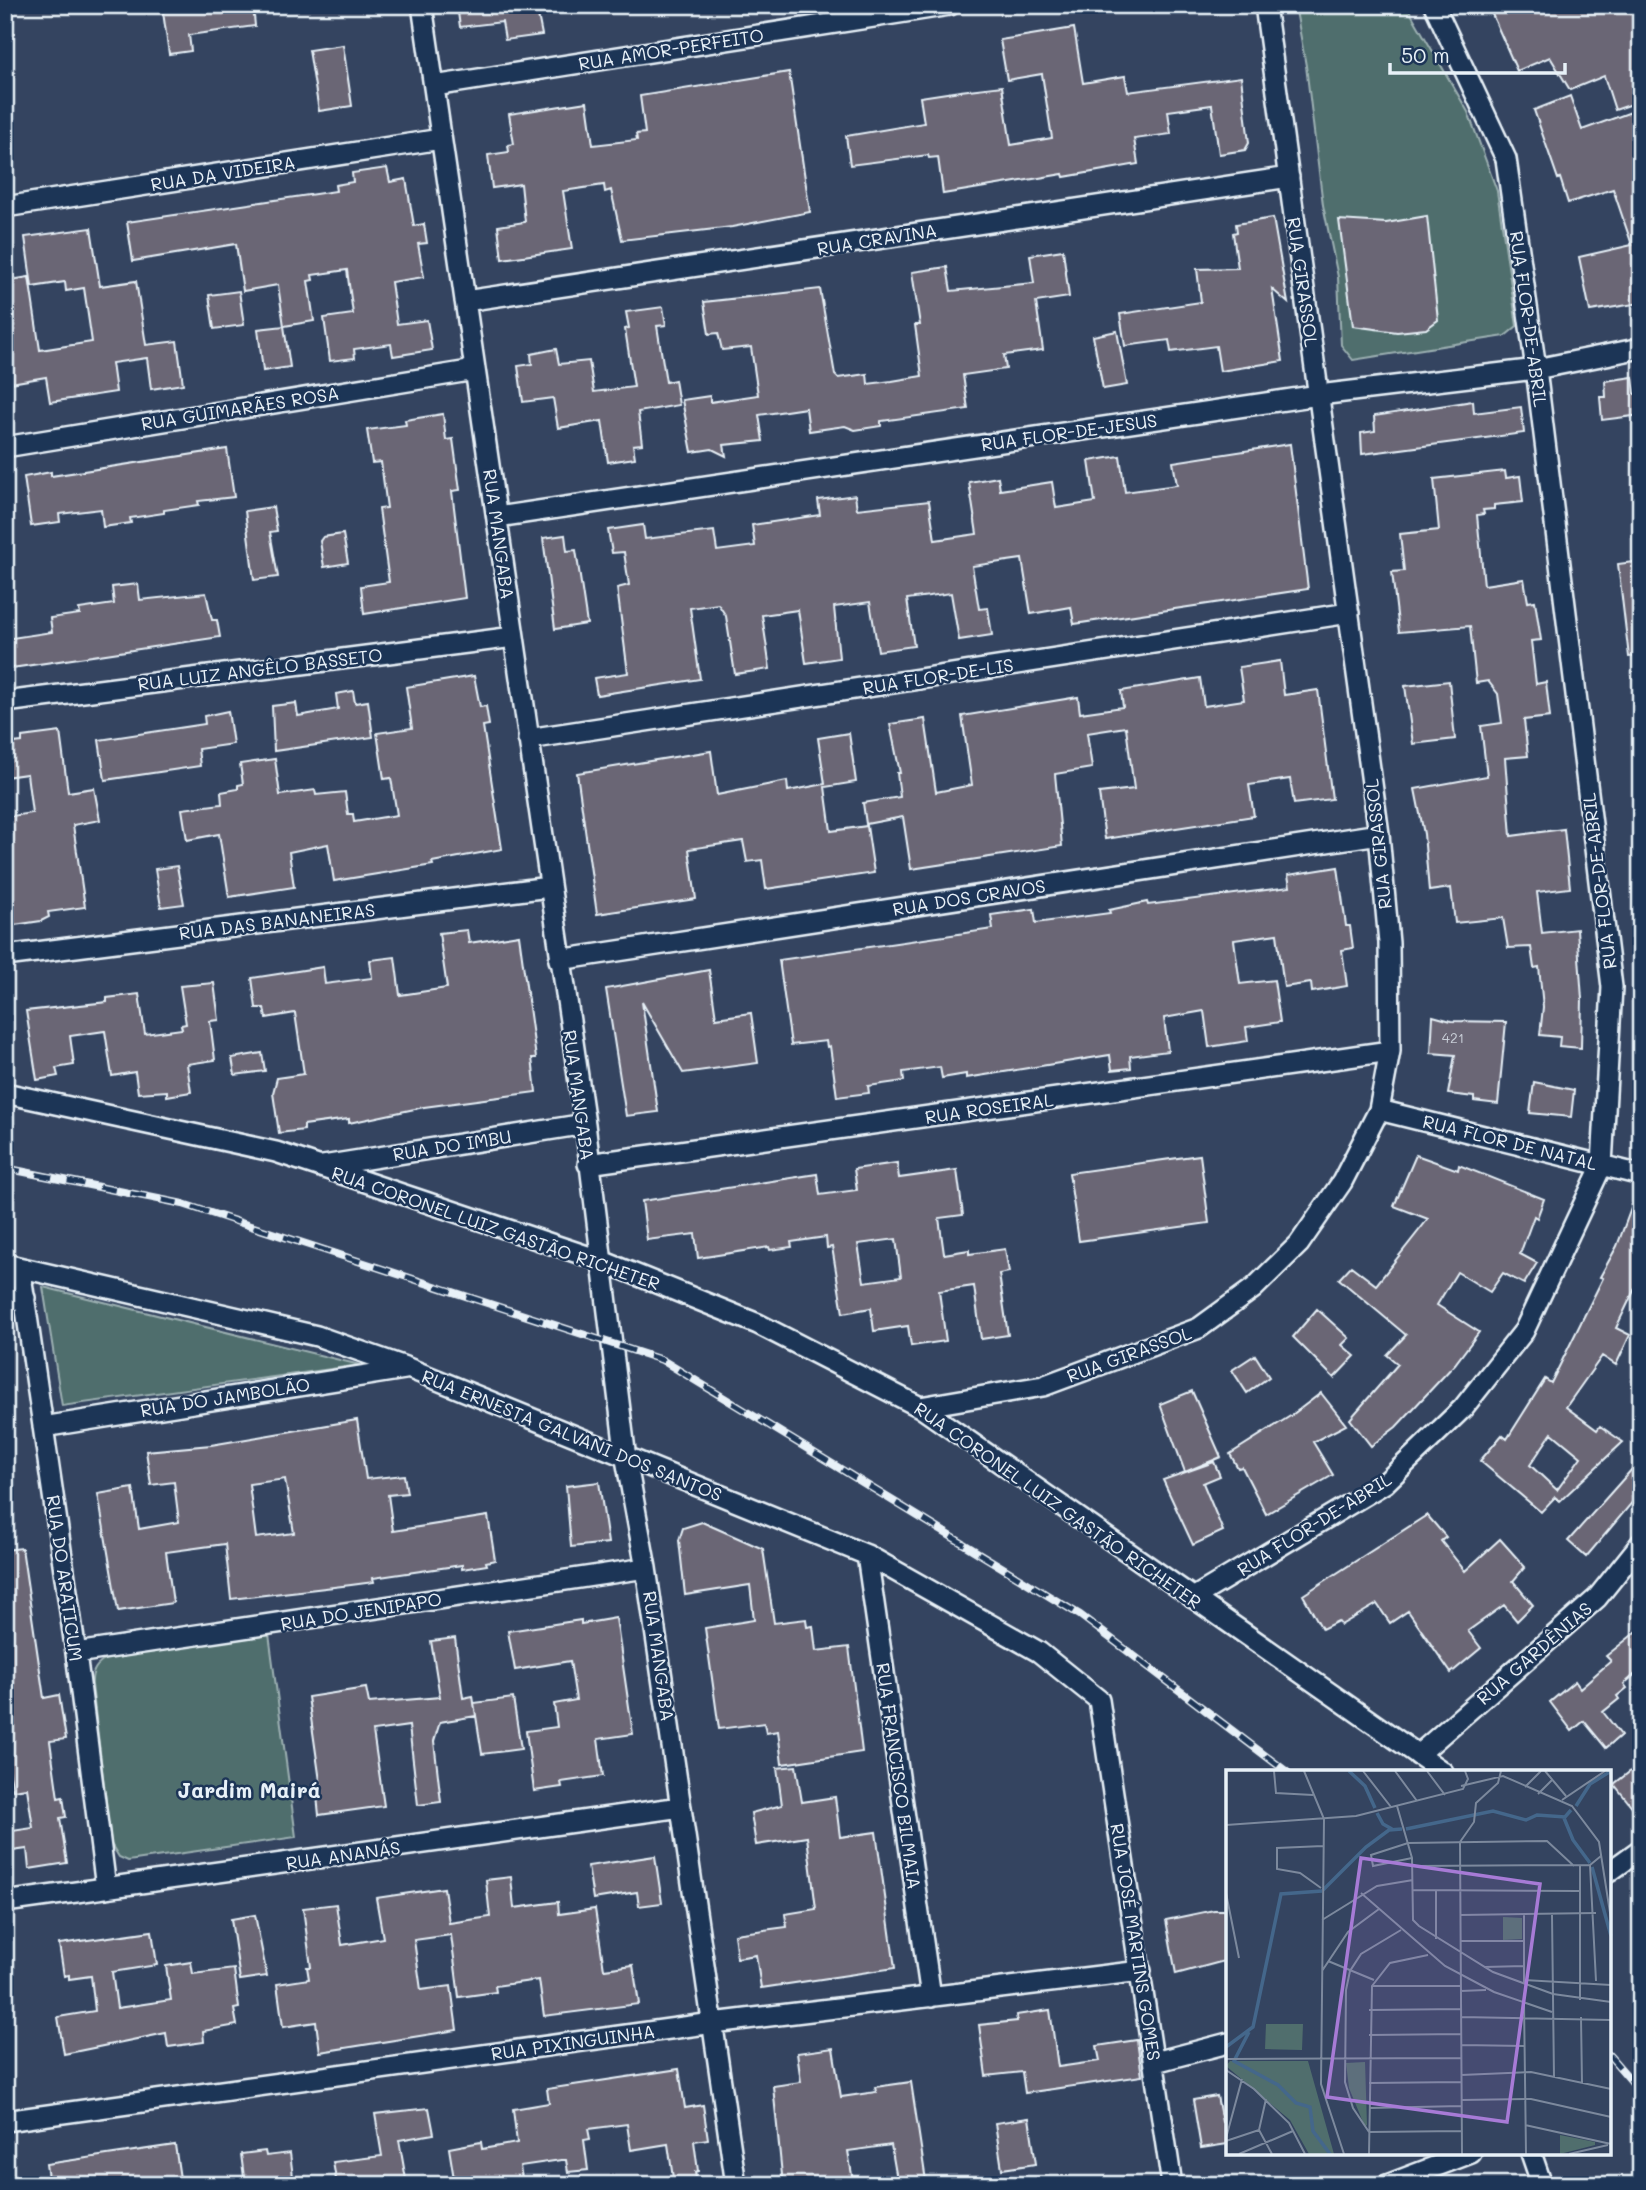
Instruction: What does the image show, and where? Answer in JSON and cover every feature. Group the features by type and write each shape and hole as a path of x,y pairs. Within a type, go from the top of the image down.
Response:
{"street":[{"name":"RUA MANGABA","path":"422,5 584,1124 626,1459 646,1568 736,2185"},
{"name":"RUA AMOR-PERFEITO","path":"434,86 950,5"},
{"name":"RUA GIRASSOL","path":"920,1407 1043,1386 1199,1328 1254,1288 1299,1244 1342,1182 1379,1110 1390,1051 1388,943 1379,834 1265,5"},
{"name":"RUA FLOR-DE-ABRIL","path":"1193,1598 1385,1483 1463,1408 1524,1331 1602,1166 1612,986 1536,369 1506,159 1434,5"},
{"name":"RUA DA VIDEIRA","path":"5,207 441,139"},
{"name":"RUA CRAVINA","path":"465,300 1289,177"},
{"name":"RUA FLOR-DE-JESUS","path":"497,517 1319,395 1536,369 1641,348"},
{"name":"RUA GUIMARÃES ROSA","path":"5,447 475,370"},
{"name":"RUA FLOR-DE-LIS","path":"528,739 1349,613"},
{"name":"RUA LUIZ ANGÊLO BASSETO","path":"5,702 514,637"},
{"name":"RUA DOS CRAVOS","path":"559,960 1379,834"},
{"name":"RUA DAS BANANEIRAS","path":"5,956 549,887"},
{"name":"RUA ROSEIRAL","path":"588,1164 1390,1051"},
{"name":"RUA CORONEL LUIZ GASTÃO RICHETER","path":"5,1093 276,1152 602,1261 758,1324 920,1407 1440,1770"},
{"name":"RUA FLOR DE NATAL","path":"1379,1110 1641,1175"},
{"name":"RUA DO IMBU","path":"320,1167 584,1124"},
{"name":"RUA ERNESTA GALVANI DOS SANTOS","path":"13,1266 317,1336 408,1368 867,1555 1040,1652 1099,1700"},
{"name":"RUA DO ARATICUM","path":"13,1266 15,1300 43,1427 106,1888"},
{"name":"RUA DO JAMBOLÃO","path":"43,1427 408,1368"},
{"name":"RUA GARDÊNIAS","path":"1418,1755 1597,1598 1641,1543"},
{"name":"RUA FRANCISCO BILMAIA","path":"867,1555 931,1997"},
{"name":"RUA DO JENIPAPO","path":"76,1653 646,1568"},
{"name":"RUA JOSÉ MARTINS GOMES","path":"1099,1700 1155,2062 1170,2185"},
{"name":"RUA ANANÁS","path":"5,1902 681,1807"},
{"path":"1611,1871 1641,1849"},
{"name":"RUA PIXINGUINHA","path":"5,2121 713,2023 1141,1971"},
{"path":"1155,2062 1226,2044"},
{"path":"1387,2185 1466,2155"},
{"path":"1532,2155 1542,2185"}],"green space":[{"path":"1295,5 1406,5 1468,112 1497,191 1517,326 1505,336 1353,360 1341,345 1338,277 1323,205 1306,66"},
{"path":"43,1287 360,1365 62,1406"},
{"path":"269,1634 296,1837 128,1861 119,1857 111,1844 92,1685 96,1668 109,1657"}],"building":[{"path":"162,5 253,5 255,26 189,35 191,51 169,54"},
{"path":"457,5 536,5 542,35 505,40 502,22 460,27"},
{"path":"1488,5 1641,5 1641,101 1615,110 1604,76 1570,90 1550,57 1517,71"},
{"path":"1074,28 1083,83 1125,76 1128,92 1241,77 1249,143 1245,150 1219,154 1212,105 1168,111 1171,134 1134,139 1138,164 1064,177 1063,174 943,194 938,157 929,158 928,155 850,165 846,136 924,123 920,97 960,91 1002,86 1011,145 1052,138 1042,74 1007,80 1000,40"},
{"path":"343,45 352,106 319,111 309,50"},
{"path":"789,72 810,212 732,227 622,240 611,190 605,192 604,185 563,191 572,249 502,259 498,226 525,222 521,184 492,188 488,155 509,152 508,145 514,144 509,114 587,102 593,145 637,140 636,134 645,133 640,96"},
{"path":"1570,96 1582,130 1631,112 1641,136 1641,303 1590,311 1579,257 1632,245 1613,189 1568,203 1560,178 1558,179 1534,110"},
{"path":"387,168 390,182 406,179 414,226 424,224 427,243 418,244 424,277 391,282 397,324 427,320 432,350 393,356 391,344 354,349 355,358 330,361 324,318 353,314 347,270 312,275 313,280 308,281 314,321 284,326 278,285 243,291 236,244 133,261 127,222 336,191 335,185 353,182 352,173"},
{"path":"1427,216 1438,320 1426,329 1397,332 1353,326 1339,220 1386,223"},
{"path":"1273,218 1288,303 1272,289 1283,361 1220,371 1216,346 1171,352 1169,340 1125,346 1120,314 1201,302 1197,269 1238,268 1233,233 1237,232 1236,224"},
{"path":"91,228 100,286 136,281 146,345 177,341 183,384 151,389 147,358 112,363 116,392 50,402 46,377 5,384 5,281 29,277 40,350 92,342 84,288 66,291 65,282 32,287 25,237"},
{"path":"1063,250 1069,297 1036,302 1043,350 1004,355 1006,369 963,375 968,409 881,421 881,426 855,430 845,426 809,431 806,408 759,415 763,441 724,445 726,456 712,449 692,452 682,400 710,396 710,402 758,395 751,347 722,350 718,333 709,334 704,302 820,289 835,375 838,378 867,374 868,384 892,381 922,376 915,325 920,325 912,272 947,267 951,291 1034,283 1030,255"},
{"path":"239,291 244,325 214,329 209,295"},
{"path":"663,307 666,325 657,326 666,382 675,380 679,405 638,412 642,444 633,445 635,458 608,462 602,421 558,428 553,398 523,402 518,366 532,364 531,354 556,349 559,364 589,361 594,392 634,387 625,329 629,328 626,312"},
{"path":"284,326 290,367 263,371 258,329"},
{"path":"1117,331 1127,385 1103,389 1093,336"},
{"path":"1633,377 1635,394 1641,394 1641,415 1602,420 1600,397 1606,397 1605,381"},
{"path":"1473,401 1474,413 1521,407 1524,433 1362,454 1361,433 1375,431 1374,416"},
{"path":"443,414 446,440 453,439 460,490 452,491 465,598 364,614 361,586 389,582 379,509 387,508 381,462 372,463 367,430 406,425 405,420"},
{"path":"1290,444 1308,589 1074,624 1071,607 1031,614 1022,559 972,566 979,609 988,608 992,635 959,640 951,593 907,599 914,646 878,651 870,602 834,607 839,658 806,663 798,610 762,615 770,669 735,674 726,616 718,604 690,608 700,679 597,695 594,678 628,673 617,588 629,585 624,552 612,553 608,530 643,525 645,539 714,531 717,551 755,546 752,525 820,515 818,500 855,495 857,509 929,501 935,540 977,534 969,482 998,477 1000,490 1052,482 1056,508 1095,502 1089,461 1120,456 1125,492 1177,485 1173,462"},
{"path":"227,449 234,497 198,501 199,505 164,510 164,513 130,518 131,523 103,527 101,509 59,514 60,522 31,526 24,477 51,472 51,476"},
{"path":"1505,471 1506,478 1520,476 1523,502 1494,505 1494,509 1483,510 1484,514 1477,515 1484,585 1524,579 1528,602 1535,601 1541,640 1531,641 1536,684 1546,682 1550,717 1524,720 1528,756 1505,758 1511,836 1564,829 1570,888 1537,892 1542,933 1577,929 1582,999 1581,1048 1559,1046 1560,1037 1540,1035 1543,1007 1539,967 1534,968 1531,947 1508,948 1503,918 1455,923 1451,888 1429,891 1424,834 1415,789 1487,776 1481,726 1502,723 1498,694 1488,681 1476,683 1470,626 1399,632 1392,572 1404,571 1400,534 1439,530 1434,479"},
{"path":"273,507 277,531 270,532 278,577 254,580 245,511"},
{"path":"343,534 348,563 324,567 320,541 323,537"},
{"path":"565,535 567,551 576,550 587,624 555,629 543,538"},
{"path":"1641,561 1641,656 1629,657 1618,564"},
{"path":"138,584 140,600 206,593 212,620 217,620 220,637 5,669 5,639 52,632 50,618 80,614 79,609 114,604 112,587"},
{"path":"1280,661 1284,695 1318,690 1332,799 1294,804 1290,779 1249,785 1254,816 1105,839 1099,793 1134,789 1126,727 1087,733 1092,768 1055,774 1062,846 911,869 903,817 866,824 863,803 900,797 897,773 900,773 890,724 925,719 936,792 972,785 962,716 1078,697 1080,713 1123,707 1121,691 1200,678 1204,706 1244,700 1239,667"},
{"path":"474,676 480,707 486,706 489,725 483,726 502,849 432,862 433,865 334,881 328,844 289,852 294,887 229,897 219,834 187,840 182,809 222,804 221,792 238,789 238,785 243,784 240,764 275,759 280,795 315,790 316,795 345,792 348,814 353,814 354,822 397,815 391,778 384,779 377,733 412,728 406,687"},
{"path":"1449,681 1455,739 1413,744 1405,686"},
{"path":"353,691 355,703 368,701 373,737 274,751 272,706 296,703 298,716 338,709 336,694"},
{"path":"228,711 233,744 198,749 200,766 105,780 99,740 205,724 204,716"},
{"path":"60,732 68,792 94,788 100,820 73,825 85,907 48,912 49,917 41,921 14,925 5,817 32,813 27,774 5,777 5,744 22,742 22,737"},
{"path":"849,733 856,782 825,787 831,831 867,826 874,873 766,889 762,860 747,862 743,841 689,849 696,899 597,914 577,773 711,751 717,795 787,781 788,791 825,784 818,738"},
{"path":"177,866 184,904 161,907 155,869"},
{"path":"1338,867 1346,926 1350,926 1353,948 1342,950 1347,986 1312,992 1311,983 1284,987 1277,934 1234,940 1240,984 1274,980 1280,1022 1246,1027 1248,1041 1209,1047 1204,1011 1164,1018 1168,1051 1130,1056 1131,1068 1112,1070 1110,1055 966,1078 966,1074 942,1078 940,1067 903,1072 904,1081 868,1086 869,1093 837,1097 830,1046 827,1047 826,1041 791,1045 779,960 993,929 991,915 1034,909 1036,923 1110,913 1109,910 1147,902 1148,905 1290,887 1288,875"},
{"path":"467,930 469,943 519,935 536,1058 532,1058 536,1092 424,1107 349,1123 349,1119 304,1125 304,1130 279,1133 273,1093 277,1078 304,1074 295,1013 266,1018 264,1008 256,1008 252,978 323,967 325,984 372,978 370,960 395,957 400,995 447,988 439,933"},
{"path":"709,970 716,1018 751,1013 758,1063 683,1073 642,1002 658,1112 626,1116 606,989"},
{"path":"214,983 219,1020 210,1021 215,1060 187,1064 191,1092 167,1096 167,1091 138,1093 135,1072 112,1076 105,1031 70,1036 74,1065 56,1068 58,1076 37,1080 26,1011 107,1002 107,998 139,994 145,1034 182,1029 181,1025 186,1024 180,986"},
{"path":"1433,1016 1451,1021 1506,1022 1498,1104 1474,1101 1474,1097 1448,1094 1455,1055 1431,1053"},
{"path":"262,1053 265,1071 235,1075 232,1058"},
{"path":"1534,1082 1574,1090 1571,1117 1530,1113"},
{"path":"1200,1155 1209,1223 1079,1241 1069,1173"},
{"path":"1416,1155 1458,1170 1459,1165 1544,1199 1537,1218 1534,1216 1520,1254 1537,1263 1524,1284 1503,1273 1490,1292 1457,1272 1437,1305 1479,1332 1455,1364 1396,1427 1371,1446 1350,1419 1398,1364 1387,1355 1406,1335 1339,1279 1351,1266 1376,1285 1428,1219 1394,1206"},
{"path":"897,1163 899,1178 957,1170 963,1215 939,1218 944,1254 1005,1249 1009,1272 999,1274 1008,1335 981,1339 974,1286 939,1291 946,1341 911,1346 908,1326 874,1331 871,1308 843,1313 832,1247 827,1248 826,1237 791,1242 792,1247 770,1250 769,1247 698,1258 695,1234 647,1240 642,1201 817,1174 820,1195 857,1190 854,1169","holes":["896,1239 901,1277 864,1282 858,1244"]},
{"path":"1639,1187 1641,1276 1616,1328 1630,1335 1616,1365 1602,1356 1566,1407 1597,1430 1600,1426 1623,1442 1560,1501 1555,1497 1541,1512 1480,1461 1502,1435 1507,1439 1545,1379 1551,1383 1617,1246","holes":["1552,1433 1581,1457 1557,1490 1530,1465"]},
{"path":"1317,1309 1349,1338 1342,1345 1355,1356 1334,1378 1293,1337"},
{"path":"1255,1355 1269,1377 1247,1393 1232,1370"},
{"path":"1192,1391 1221,1457 1185,1472 1160,1404"},
{"path":"1321,1393 1346,1425 1313,1442 1333,1475 1266,1514 1242,1467 1238,1468 1230,1454 1292,1415"},
{"path":"357,1420 366,1479 404,1475 407,1493 388,1495 393,1531 488,1516 495,1560 486,1562 487,1565 462,1569 462,1565 373,1578 374,1582 231,1599 225,1544 166,1552 173,1603 118,1611 98,1494 133,1488 139,1529 179,1522 174,1482 151,1485 146,1451 211,1445","holes":["285,1479 294,1533 256,1538 249,1484"]},
{"path":"1641,1459 1641,1492 1586,1557 1568,1541"},
{"path":"1214,1462 1220,1476 1203,1483 1223,1531 1193,1545 1163,1480"},
{"path":"599,1482 608,1543 571,1547 566,1486"},
{"path":"1427,1515 1446,1537 1441,1541 1465,1571 1500,1539 1525,1567 1513,1581 1533,1605 1517,1621 1504,1605 1468,1631 1481,1648 1451,1673 1408,1611 1390,1623 1377,1604 1341,1625 1338,1621 1322,1629 1303,1595"},
{"path":"702,1522 763,1549 774,1623 806,1619 807,1627 813,1626 816,1651 849,1647 862,1752 782,1764 778,1731 766,1733 764,1723 719,1729 705,1628 754,1620 750,1585 685,1595 679,1540 683,1528"},
{"path":"22,1548 44,1698 59,1695 66,1739 50,1741 58,1798 63,1797 66,1817 60,1818 67,1863 29,1869 27,1849 5,1852 5,1832 33,1828 27,1788 13,1790 5,1748 5,1550"},
{"path":"616,1618 633,1734 598,1739 603,1776 561,1782 562,1787 534,1791 526,1731 557,1727 554,1704 576,1700 570,1661 515,1670 508,1631 581,1620 581,1624"},
{"path":"1641,1628 1641,1669 1624,1684 1627,1688 1617,1696 1619,1699 1603,1712 1621,1735 1606,1748 1584,1721 1572,1731 1550,1702 1575,1681 1580,1688 1611,1661 1606,1656"},
{"path":"455,1638 463,1698 473,1696 476,1716 440,1722 434,1741 441,1802 418,1805 409,1726 373,1731 384,1806 319,1815 317,1796 322,1795 308,1697 366,1688 369,1703 440,1697 431,1641"},
{"path":"513,1698 521,1749 482,1754 474,1703"},
{"path":"1641,1763 1641,1818 1614,1784"},
{"path":"796,1766 802,1802 835,1797 840,1837 876,1832 895,1968 761,1988 756,1955 737,1958 734,1934 787,1927 785,1914 816,1909 807,1837 756,1845 751,1813 782,1805 777,1768"},
{"path":"655,1856 662,1903 639,1906 637,1892 593,1899 588,1866"},
{"path":"511,1877 514,1908 558,1902 559,1914 595,1909 604,1969 633,1965 639,2004 544,2016 539,1980 495,1986 496,1992 459,1997 451,1935 414,1940 421,1990 451,1986 457,2030 320,2052 316,2022 283,2027 277,1984 309,1979 307,1967 311,1967 303,1908 336,1904 342,1945 383,1938 376,1898 444,1888 449,1923 490,1917 486,1880"},
{"path":"1226,1910 1226,1961 1176,1974 1166,1920"},
{"path":"255,1915 267,1976 240,1980 231,1919"},
{"path":"152,1931 157,1965 112,1972 117,2008 171,2000 166,1966 191,1962 193,1974 234,1969 239,2008 234,2009 237,2025 203,2031 204,2042 168,2047 166,2033 64,2054 58,2017 95,2011 91,1976 69,1979 69,1975 64,1976 59,1944"},
{"path":"1050,2010 1058,2067 1100,2061 1097,2046 1137,2040 1142,2076 1025,2093 1022,2072 986,2076 979,2025 1017,2021 1016,2015"},
{"path":"833,2048 841,2097 876,2092 875,2087 911,2082 926,2181 898,2185 891,2145 848,2151 853,2181 783,2185 773,2086 801,2082 797,2053"},
{"path":"679,2069 685,2108 703,2105 708,2139 694,2141 697,2185 674,2185 668,2144 631,2150 627,2124 588,2129 590,2139 584,2140 588,2170 568,2172 566,2160 561,2160 520,2166 523,2185 455,2185 449,2148 481,2142 482,2149 517,2143 513,2109 549,2103 547,2089"},
{"path":"1217,2096 1222,2122 1226,2121 1226,2144 1201,2148 1193,2100"},
{"path":"429,2108 434,2134 399,2140 407,2185 337,2185 333,2162 382,2156 375,2114"},
{"path":"1029,2118 1036,2164 1002,2169 995,2123"},
{"path":"175,2145 181,2185 49,2185 46,2164"},
{"path":"265,2151 266,2156 290,2153 294,2185 245,2185 241,2154"}],"railway":[{"path":"5,1168 183,1204 662,1360 1080,1615 1284,1770"},
{"path":"1611,2057 1641,2092"}],"district":[{"name":"Jardim Mairá","path":"249,1789"}]}
